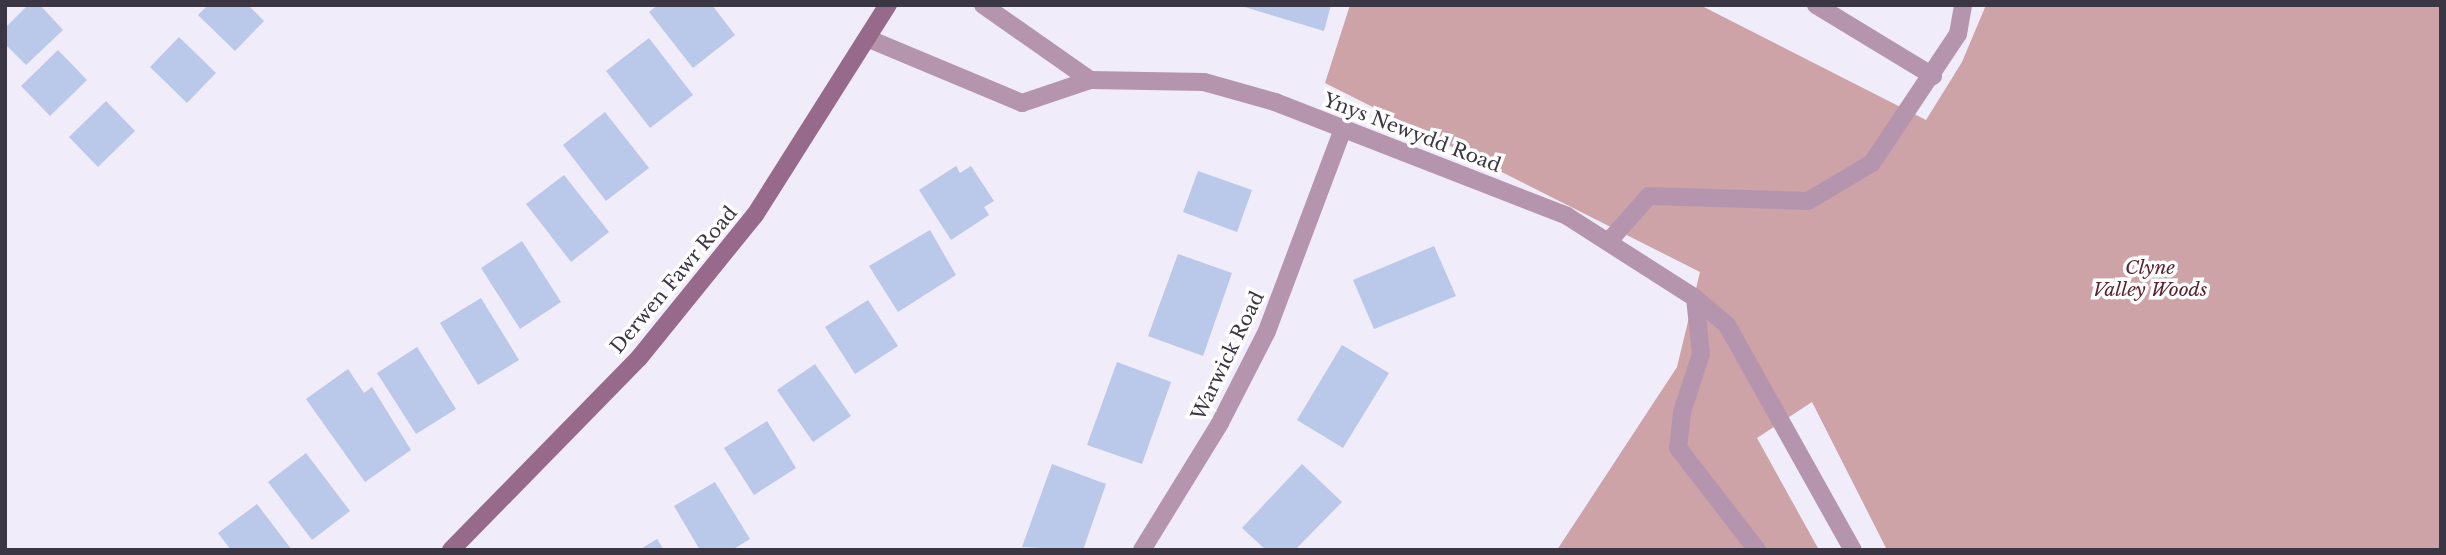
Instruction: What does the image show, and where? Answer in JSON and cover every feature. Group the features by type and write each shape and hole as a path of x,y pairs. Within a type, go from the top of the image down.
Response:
{"main road":[{"name":"Derwen Fawr Road","path":"451,550 648,348 755,215 869,39 888,5"}],"street":[{"path":"983,5 1090,80"},
{"path":"1816,5 1933,76"},
{"path":"1609,241 1649,196 1808,201 1872,163 1933,76 1958,34 1963,5"},
{"name":"Ynys Newydd Road","path":"869,39 1022,103 1090,80 1204,82 1342,129 1567,216 1695,298 1727,325 1853,550"},
{"name":"Warwick Road","path":"1142,550 1220,424 1267,331 1342,129"},
{"path":"1695,298 1701,354 1682,412 1678,448 1757,550"}],"green space":[{"name":"Clyne Valley Woods","path":"1350,5 1700,5 1926,120 1962,62 1986,5 2441,5 2441,550 1887,550 1812,402 1757,438 1819,550 1557,550 1677,367 1700,272 1325,83"}],"building":[{"path":"28,5 40,5 63,30 26,65 5,44 5,28"},
{"path":"208,5 248,5 264,21 235,51 198,15"},
{"path":"658,5 712,5 735,35 693,68 649,12"},
{"path":"1238,5 1331,5 1324,31"},
{"path":"179,37 216,73 187,103 150,67"},
{"path":"649,38 693,95 650,128 606,71"},
{"path":"58,50 87,80 50,116 21,86"},
{"path":"106,101 135,131 98,167 69,137"},
{"path":"605,112 649,168 606,201 563,145"},
{"path":"956,166 960,173 971,166 994,201 984,207 989,215 951,240 919,190"},
{"path":"1198,171 1252,190 1237,232 1183,212"},
{"path":"564,175 609,232 571,262 526,204"},
{"path":"930,230 956,275 898,312 869,266"},
{"path":"522,241 561,302 520,329 481,268"},
{"path":"1434,246 1456,296 1374,329 1353,280"},
{"path":"1178,254 1232,273 1203,356 1148,336"},
{"path":"481,298 519,360 478,385 440,323"},
{"path":"868,300 898,346 855,374 825,327"},
{"path":"1342,345 1389,373 1343,448 1297,420"},
{"path":"417,347 456,409 416,434 377,373"},
{"path":"1117,362 1171,382 1142,464 1087,445"},
{"path":"815,364 851,416 813,442 777,390"},
{"path":"348,369 364,393 372,387 411,450 365,482 306,399"},
{"path":"767,421 796,468 754,495 724,448"},
{"path":"306,453 350,511 312,540 268,482"},
{"path":"1052,464 1106,484 1083,550 1022,547"},
{"path":"1302,464 1342,502 1295,550 1266,550 1242,528"},
{"path":"715,482 750,539 732,550 700,550 674,506"},
{"path":"257,504 292,550 231,550 218,533"},
{"path":"657,539 664,550 639,550"}]}
